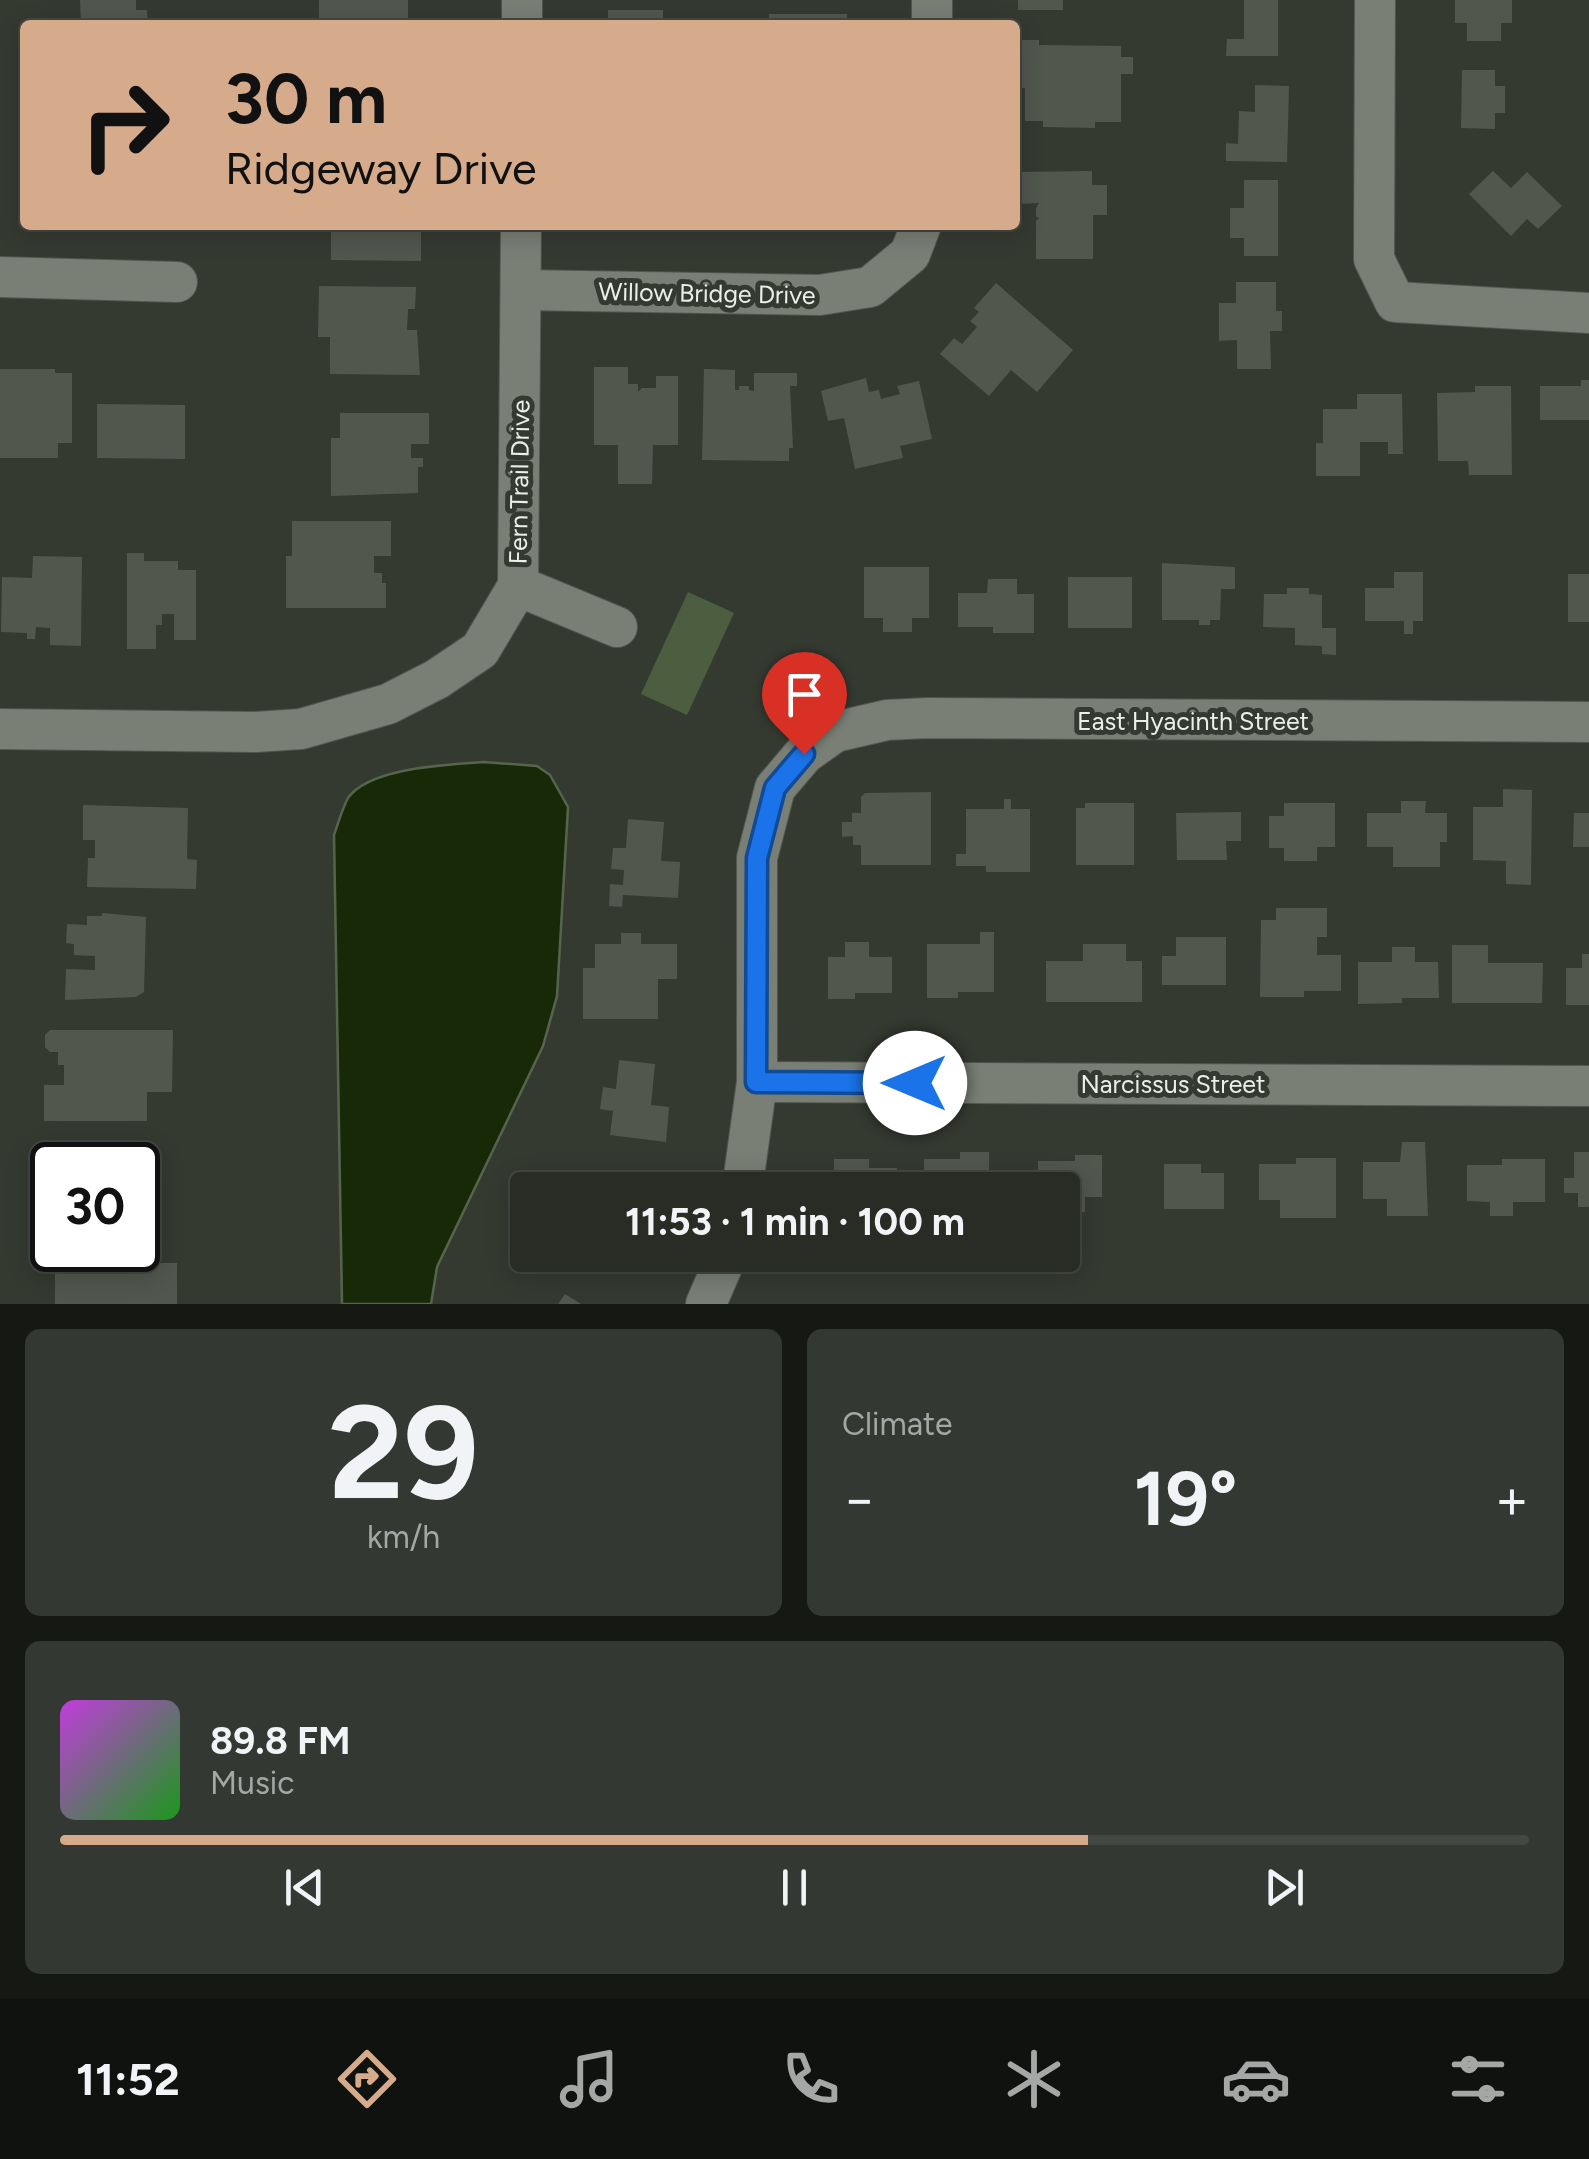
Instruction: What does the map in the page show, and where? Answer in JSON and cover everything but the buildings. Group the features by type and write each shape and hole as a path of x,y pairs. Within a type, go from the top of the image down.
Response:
{"street":[{"path":"1375,0 1374,258 1395,302 1589,313"},
{"name":"Fern Trail Drive","path":"0,729 301,729 388,704 480,650 518,586 521,230"},
{"name":"Willow Bridge Drive","path":"521,290 820,295 870,287 910,254 919,230"},
{"path":"0,277 177,282"},
{"path":"518,586 616,626"},
{"name":"East Hyacinth Street","path":"756,1082 757,858 775,788 804,754 835,732 887,720 927,718 1589,722"},
{"path":"744,1172 756,1082"},
{"name":"Narcissus Street","path":"756,1082 1589,1086"},
{"path":"706,1304 720,1272"}],"shaded area":[{"path":"688,592 734,613 687,715 641,694"},
{"path":"483,762 537,766 550,775 568,807 557,996 543,1046 437,1267 431,1304 342,1304 334,835 348,798 373,780 411,770"}],"route":[{"path":"804,754 775,788 757,858 756,1082 915,1083"}]}
